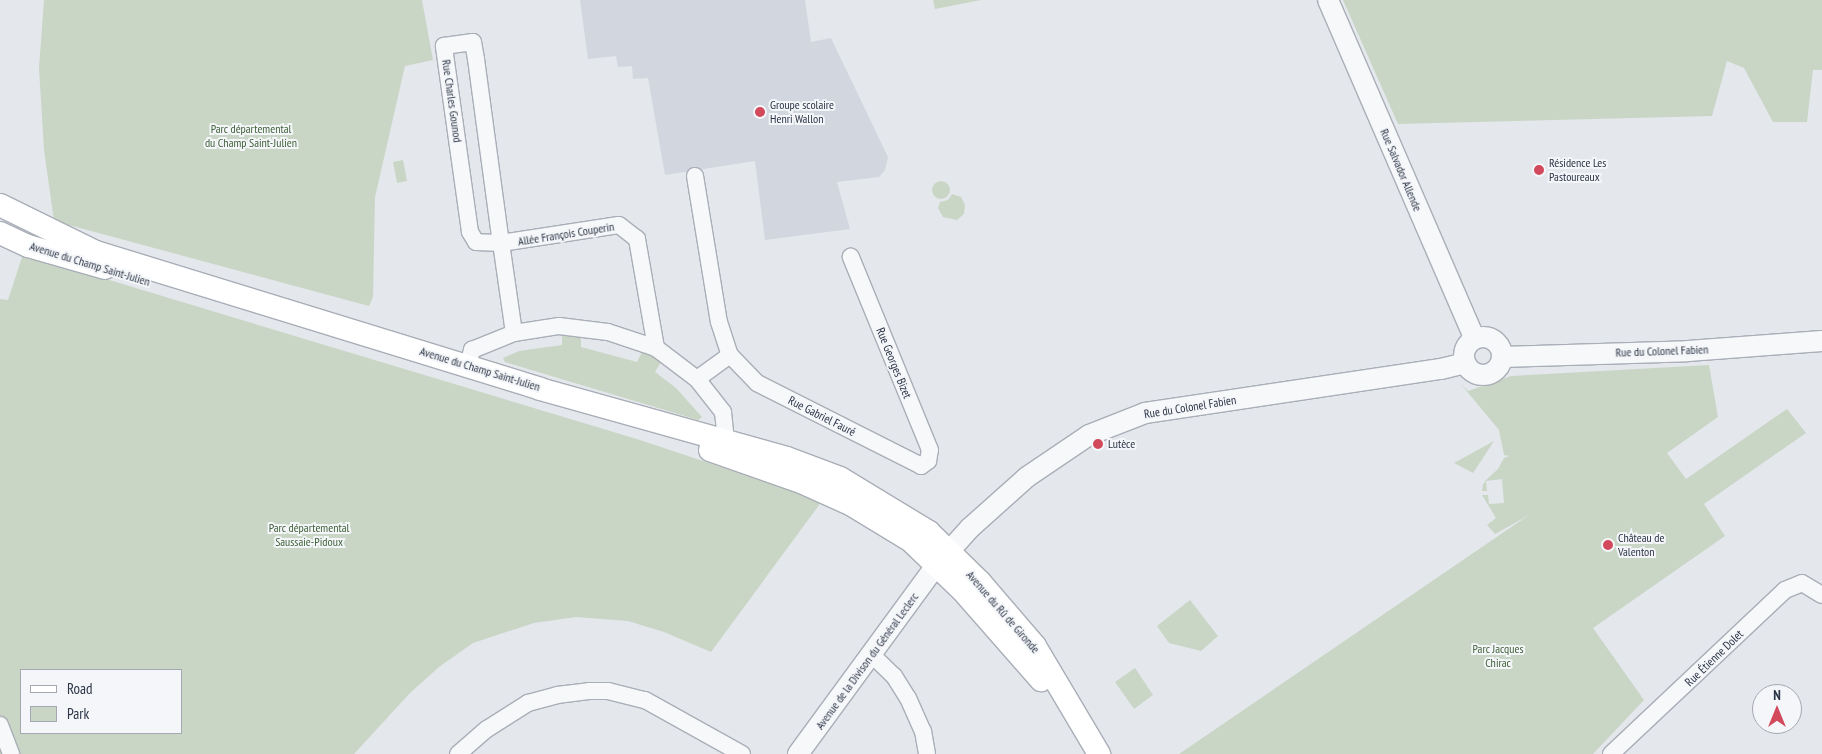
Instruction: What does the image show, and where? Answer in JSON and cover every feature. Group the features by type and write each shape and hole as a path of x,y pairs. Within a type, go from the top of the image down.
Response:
{"main road":[{"name":"Avenue du Champ Saint-Julien","path":"0,205 96,252 468,365 718,445 852,505 942,559"},
{"name":"Avenue du Champ Saint-Julien","path":"0,233 55,255 497,386 613,417 627,426 718,445"},
{"path":"468,365 475,375 497,386"},
{"name":"Avenue du Rû de Gironde","path":"942,559 962,590 1029,664 1088,754"},
{"name":"Avenue du Rû de Gironde","path":"942,559 1035,646 1098,754"}],"street":[{"name":"Rue Salvador Allende","path":"1328,0 1475,339"},
{"name":"Rue Charles Gounod","path":"473,42 501,244 476,242 470,232 444,46 473,42"},
{"name":"Rue Gabriel Fauré","path":"695,176 719,322 730,355 757,383 921,466"},
{"name":"Allée François Couperin","path":"514,333 501,244 620,225 637,239 656,348"},
{"name":"Rue Georges Bizet","path":"851,257 930,450 928,461 921,466"},
{"path":"468,365 472,350 514,333 559,326 608,332 656,348 697,379 723,412 718,445"},
{"path":"1475,339 1494,341 1502,357 1497,369 1486,375 1473,372 1465,363 1465,349 1475,339"},
{"name":"Rue du Colonel Fabien","path":"1502,357 1688,351 1822,341"},
{"path":"697,379 730,355"},
{"name":"Rue du Colonel Fabien","path":"942,559 1027,477 1090,435 1131,418 1145,413 1441,369 1465,363"},
{"name":"Avenue de la Divison du Général Leclerc","path":"798,754 942,559"},
{"name":"Rue Étienne Dolet","path":"1611,754 1785,590 1802,583 1822,595"},
{"path":"871,654 894,676 908,698 923,731 927,754"},
{"path":"458,754 487,729 528,703 557,695 588,691 608,691 645,700 742,754"},
{"path":"0,725 11,754"}],"shaded area":[{"name":"Groupe scolaire Henri Wallon","path":"580,0 805,0 811,42 831,38 888,157 885,170 879,177 837,182 850,229 765,240 755,161 665,175 648,78 633,79 632,66 618,67 616,56 588,59"}],"green space":[{"name":"Parc départemental du Champ Saint-Julien","path":"44,0 422,0 433,60 405,66 375,197 373,297 369,306 54,221 44,150 39,68"},
{"path":"933,0 981,0 935,9"},
{"path":"1343,0 1822,0 1822,70 1813,70 1807,122 1773,122 1744,68 1727,61 1712,116 1398,124"},
{"path":"403,160 407,181 397,183 393,162"},
{"path":"937,181 945,181 950,186 948,197 937,199 932,194 932,186"},
{"path":"952,194 961,197 965,205 964,214 957,220 943,217 938,208 940,202 948,200"},
{"name":"Parc départemental Saussaie-Pidoux","path":"23,254 640,440 822,501 711,652 664,632 628,621 576,617 534,623 473,643 439,667 410,693 354,754 0,754 0,299 8,300"},
{"path":"562,333 581,334 581,347 637,362 642,352 653,357 661,362 655,372 676,388 702,417 698,420 505,362 503,358 519,351 562,345"},
{"name":"Parc Jacques Chirac","path":"1709,365 1718,417 1667,453 1686,479 1787,409 1806,433 1704,504 1725,536 1593,628 1644,700 1593,754 1179,754 1529,515 1495,534 1487,525 1496,518 1482,495 1488,495 1489,504 1504,503 1502,479 1486,481 1487,491 1482,491 1483,485 1486,480 1498,469 1504,458 1509,456 1504,455 1499,430 1460,383 1468,391 1511,376"},
{"path":"1494,441 1473,473 1454,463"},
{"path":"1190,600 1218,636 1201,651 1169,643 1157,626"},
{"path":"1135,668 1153,695 1134,709 1115,682"}],"place":[{"name":"Groupe scolaire Henri Wallon","path":"760,112"},
{"name":"Résidence Les Pastoureaux","path":"1539,170"},
{"name":"Lutèce","path":"1098,444"},
{"name":"Château de Valenton","path":"1608,545"}]}
